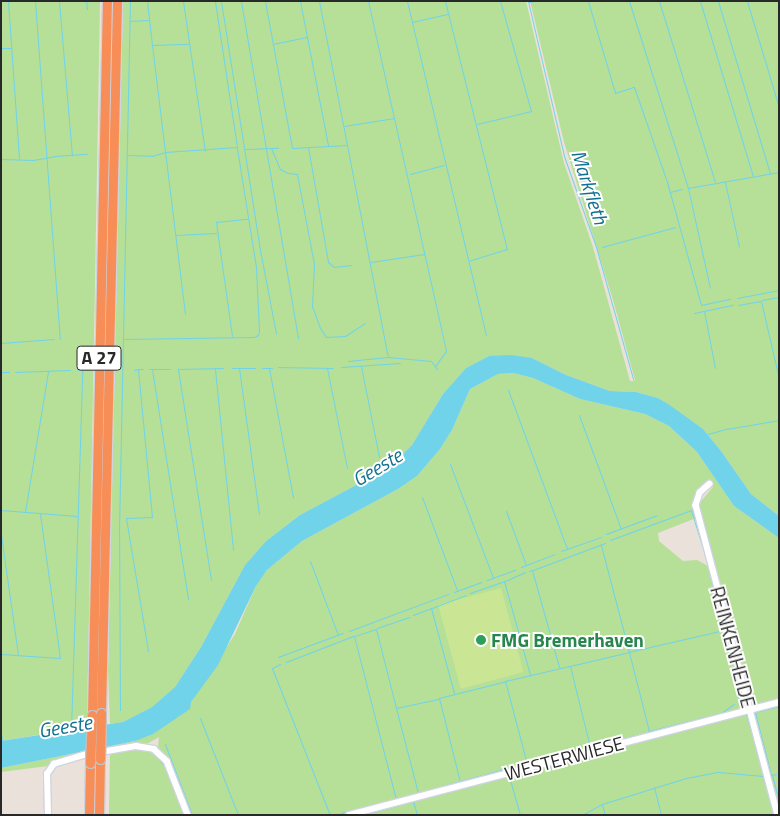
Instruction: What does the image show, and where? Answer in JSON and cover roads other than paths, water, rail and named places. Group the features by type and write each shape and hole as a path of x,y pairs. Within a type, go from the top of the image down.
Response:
{"highway":[{"name":"A 27","path":"99,815 100,759 96,714 107,1"},
{"name":"A 27","path":"89,815 90,763 96,714 117,1"}],"street":[{"name":"REINKENHEIDE","path":"710,484 700,493 696,505 778,815"},
{"name":"WESTERWIESE","path":"349,815 750,708 779,702"},
{"path":"48,815 48,774 50,768 59,760 136,746 149,747 161,754 167,761 188,815"}],"water":[{"path":"511,355 532,358 566,375 610,391 636,392 658,398 671,406 703,429 751,494 779,516 779,538 734,506 697,452 669,426 645,414 580,399 533,378 513,373 498,374 470,389 452,430 440,449 417,476 398,489 302,541 267,570 256,586 218,665 191,702 190,709 153,734 135,741 1,768 1,741 123,722 152,707 175,687 201,647 245,565 266,541 300,515 390,467 412,445 443,394 466,368 489,356"}],"waterway":[{"path":"8,1 19,159"},
{"path":"35,1 60,339"},
{"path":"59,1 72,155"},
{"path":"86,1 87,9"},
{"path":"120,710 119,530 130,1"},
{"path":"147,1 152,45"},
{"path":"183,1 205,151"},
{"path":"185,314 165,152 237,147 215,1"},
{"path":"221,1 261,255 276,334"},
{"path":"241,1 298,338"},
{"path":"265,1 292,148 347,145 319,1"},
{"path":"300,1 328,145"},
{"path":"368,1 394,118"},
{"path":"407,1 486,335"},
{"path":"445,1 507,249 470,260"},
{"path":"477,124 531,111 500,1"},
{"name":"Markfleth","path":"528,1 564,156 596,247 633,379"},
{"name":"Markfleth","path":"529,2 534,1"},
{"path":"588,1 615,93 634,87 667,182 701,305 730,299"},
{"path":"629,1 688,188 779,172"},
{"path":"659,1 715,182"},
{"path":"700,1 753,176"},
{"path":"718,1 770,173"},
{"path":"747,1 779,108"},
{"path":"412,22 447,14"},
{"path":"130,21 148,20"},
{"path":"273,44 306,37"},
{"path":"128,155 152,156 165,152 152,45 189,44"},
{"path":"1,48 11,48"},
{"path":"344,126 394,118 446,351 435,366"},
{"path":"347,145 388,357"},
{"path":"308,147 328,262 334,267 351,265"},
{"path":"123,339 254,337 258,335 256,267 237,148"},
{"path":"271,148 280,169 288,173 297,174 314,264 312,306 320,328 326,337 345,336 365,323"},
{"path":"245,149 278,148"},
{"path":"1,159 33,160 55,156 87,154"},
{"path":"410,174 444,165"},
{"path":"725,182 739,247"},
{"path":"688,188 710,288"},
{"path":"670,192 682,189"},
{"path":"232,336 216,222 247,219"},
{"path":"602,247 675,227"},
{"path":"176,235 216,233"},
{"path":"371,262 424,254"},
{"path":"737,298 779,290"},
{"path":"762,300 779,297"},
{"path":"738,305 761,301 779,379"},
{"path":"694,313 733,305"},
{"path":"704,311 715,368"},
{"path":"1,343 54,339"},
{"path":"348,361 388,357 431,361 437,369"},
{"path":"341,367 400,363"},
{"name":"Geeste","path":"361,366 379,457"},
{"path":"278,367 333,368"},
{"path":"211,580 178,369 223,368"},
{"path":"232,368 239,368 259,514"},
{"path":"240,368 255,368"},
{"path":"262,368 272,368"},
{"path":"269,368 293,498"},
{"name":"Geeste","path":"327,368 347,468"},
{"path":"138,369 143,369"},
{"path":"134,370 138,369 152,517 126,518 148,651"},
{"path":"149,369 170,369"},
{"path":"152,369 188,599"},
{"path":"215,369 233,550"},
{"path":"15,372 70,370"},
{"name":"Geeste","path":"71,730 82,370 78,370"},
{"path":"25,512 48,371"},
{"path":"1,372 9,372"},
{"path":"508,390 567,549"},
{"path":"579,415 621,529"},
{"path":"708,434 779,420"},
{"path":"450,464 493,578"},
{"path":"422,497 457,590"},
{"path":"1,510 77,516"},
{"path":"610,540 691,510 705,555"},
{"path":"506,511 526,565"},
{"path":"1,654 60,658 40,513"},
{"path":"606,534 657,515"},
{"path":"702,516 715,567"},
{"path":"1,535 18,655"},
{"path":"561,551 601,537"},
{"path":"533,570 605,543"},
{"path":"590,747 570,666 629,652 601,545"},
{"path":"521,567 555,554"},
{"path":"310,561 338,635"},
{"path":"487,580 515,570"},
{"path":"529,571 532,570 559,667"},
{"path":"505,581 525,572"},
{"path":"709,572 738,684 738,699"},
{"path":"470,593 504,581 530,675"},
{"path":"454,592 481,582"},
{"path":"349,631 448,594"},
{"path":"432,608 466,595"},
{"path":"413,615 431,608 454,693"},
{"path":"377,628 409,617"},
{"path":"396,708 376,629 354,636 396,799 400,798"},
{"path":"724,630 629,652 649,731 721,713 734,704"},
{"path":"278,657 343,633"},
{"path":"286,662 353,636"},
{"path":"280,664 272,668 330,815"},
{"path":"527,764 505,681 569,666"},
{"path":"460,782 439,698 507,681"},
{"path":"435,789 418,793 396,708 438,699"},
{"path":"754,705 779,699"},
{"path":"776,774 771,775 755,712 779,706"},
{"path":"509,776 746,714 758,754"},
{"path":"200,718 238,815"},
{"path":"643,734 649,731"},
{"path":"1,733 2,741"},
{"path":"582,749 636,735"},
{"path":"165,744 192,815"},
{"path":"516,767 577,750"},
{"path":"154,754 164,765 184,815"},
{"path":"582,815 602,804 686,778 718,772 764,776 760,762"},
{"path":"442,786 508,768"},
{"path":"772,775 779,802"},
{"path":"413,801 509,776 520,815"},
{"path":"764,777 775,814"},
{"path":"654,787 661,815"},
{"path":"404,798 417,793"},
{"path":"341,813 395,799"},
{"path":"362,815 413,801 417,815"},
{"path":"602,805 605,815"}],"place":[{"name":"FMG Bremerhaven","path":"481,640"}]}
